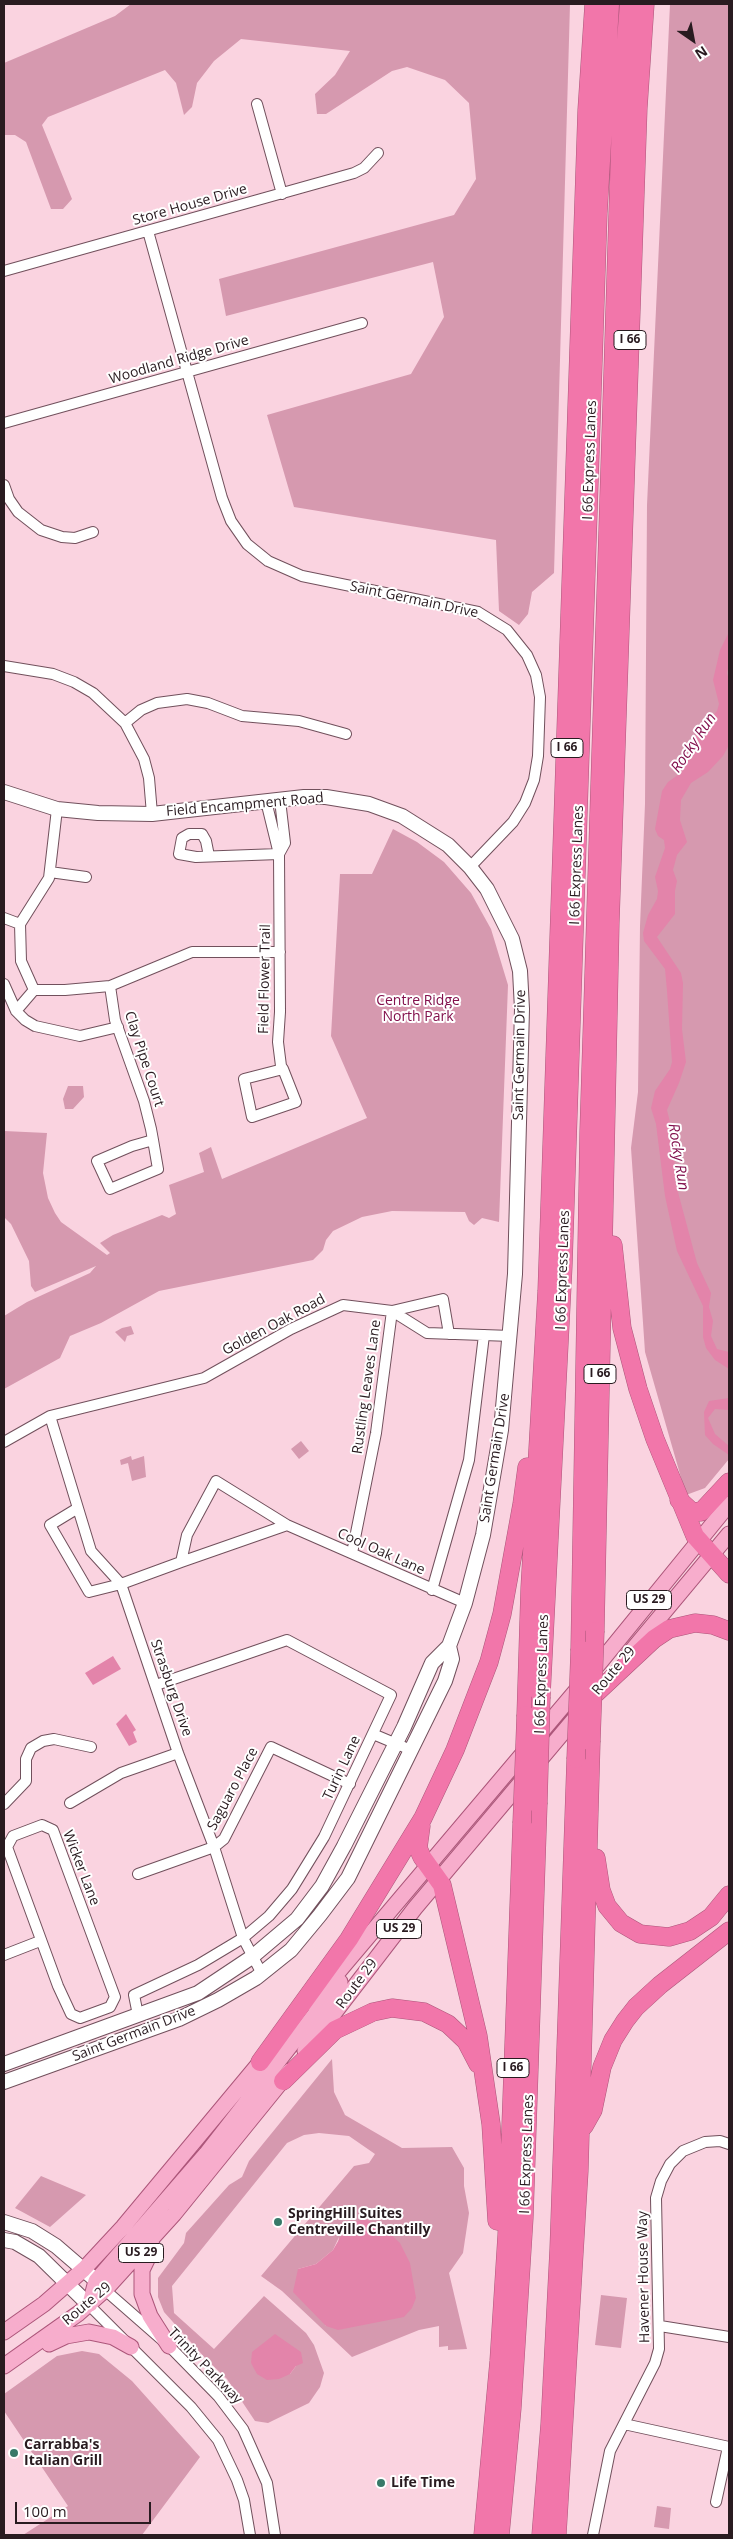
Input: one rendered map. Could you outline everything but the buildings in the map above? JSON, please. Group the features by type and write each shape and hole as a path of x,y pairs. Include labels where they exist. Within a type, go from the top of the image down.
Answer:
{"highway":[{"name":"I 66","path":"483,2535 502,2312 530,1588 541,1415 563,869 586,120 594,4"},
{"name":"I 66 Express Lanes","path":"500,2535 512,2408 524,2218 541,1697 562,1285 598,223 610,4"},
{"name":"I 66 Express Lanes","path":"541,2535 560,2249 580,1649 589,1141 622,87 629,4"},
{"name":"I 66","path":"557,2535 567,2400 581,2131 595,1631 606,1117 631,285 638,108 645,4"},
{"path":"606,1117 614,1268 622,1328 638,1389 678,1500 698,1541 729,1574"},
{"path":"260,2062 350,1939 423,1818 455,1750 489,1662 502,1614 522,1504 529,1446 541,1415"},
{"path":"678,1500 692,1511 700,1512 728,1483"},
{"path":"594,1695 654,1639 669,1629 695,1622 713,1624 729,1631"},
{"path":"590,1784 597,1873 601,1890 614,1916 626,1927 649,1937 669,1938 681,1935 705,1922 729,1895"},
{"path":"423,1818 418,1848 434,1872 474,2018 486,2087 494,2166 502,2312"},
{"path":"581,2131 593,2110 602,2067 613,2040 625,2021 636,2007 660,1985 729,1931"},
{"path":"283,2081 335,2030 373,2012 392,2008 424,2012 448,2024 458,2032 472,2052 486,2087"}],"main road":[{"name":"Route 29","path":"101,2285 174,2214 283,2081 434,1872 729,1504"},
{"name":"Route 29","path":"4,2332 84,2269 135,2213 260,2062 375,1929 434,1872 594,1695 729,1534"},
{"path":"89,2305 101,2285 330,1997 375,1929"},
{"path":"169,2346 144,2303 141,2281 148,2256 174,2214"},
{"name":"Route 29","path":"5,2365 89,2305"},
{"path":"5,2365 76,2333 97,2332 113,2337 131,2347"}],"street":[{"path":"257,104 282,194"},
{"name":"Store House Drive","path":"4,270 354,173 364,168 378,153"},
{"name":"Saint Germain Drive","path":"4,2064 198,1993 252,1958 297,1919 322,1886 395,1744 432,1663 449,1646 465,1603 493,1486 511,1336 515,1274 522,987 516,955 506,924 487,889 470,866 513,822 525,803 534,780 538,756 540,697 536,675 527,654 507,630 478,612 302,576 280,568 258,554 238,533 225,509 148,231"},
{"name":"Woodland Ridge Drive","path":"4,423 362,323"},
{"path":"4,485 9,499 18,512 41,530 62,537 75,538 93,532"},
{"path":"4,666 53,674 74,682 93,693 125,723 144,759 152,814"},
{"path":"125,723 140,710 157,703 187,699 208,703 242,716 300,721 346,734"},
{"name":"Field Encampment Road","path":"4,792 57,809 98,813 152,814 326,797 351,800 384,809 433,834 470,866"},
{"name":"Field Flower Trail","path":"273,801 279,854 280,952 278,1042 283,1070 296,1102 252,1117 244,1079 283,1070"},
{"path":"34,990 21,961 20,924 42,892 50,872 57,809"},
{"path":"208,856 279,854"},
{"path":"50,872 86,877"},
{"path":"4,918 20,924"},
{"path":"16,1011 34,990 65,990 110,986 192,952 280,952"},
{"path":"4,984 16,1011 35,1026 80,1036 118,1027"},
{"name":"Clay Pipe Court","path":"110,986 118,1027 144,1101 153,1140 158,1169 110,1189 97,1161 153,1140"},
{"name":"Rustling Leaves Lane","path":"352,1553 376,1432 392,1310 443,1299 449,1334"},
{"name":"Golden Oak Road","path":"4,1442 50,1416 204,1378 291,1330 343,1305 392,1310 427,1333 511,1336"},
{"path":"432,1590 469,1460 484,1335"},
{"name":"Strasburg Drive","path":"50,1416 91,1551 121,1584 178,1753 214,1847 243,1938 262,1974"},
{"name":"Cool Oak Lane","path":"182,1562 187,1535 216,1481 286,1525 465,1603"},
{"path":"78,1508 50,1525 89,1592 121,1584 286,1525"},
{"name":"Turin Lane","path":"138,2015 134,1995 141,1990 198,1965 243,1938 269,1916 292,1889 324,1837 391,1695 287,1640 156,1685"},
{"name":"Saint Germain Drive","path":"4,2082 178,2020 218,2000 262,1974 291,1950 320,1916 348,1878 445,1681 452,1659 449,1646"},
{"path":"373,1734 411,1750"},
{"path":"4,1804 26,1781 26,1759 32,1748 37,1744 54,1739 91,1747"},
{"name":"Saguaro Place","path":"138,1874 214,1847 224,1839 271,1747 350,1784"},
{"path":"70,1803 121,1773 178,1753"},
{"name":"Wicker Lane","path":"42,1825 53,1830 115,1997 110,2007 80,2018 70,2014 40,1941 8,1847 14,1836 42,1825"},
{"path":"4,1955 40,1941"},
{"name":"Havener House Way","path":"593,2535 610,2451 655,2363 659,2349 656,2198 661,2182 670,2164 683,2151 705,2142 729,2144"},
{"path":"4,2222 32,2231 56,2246 101,2285"},
{"path":"4,2240 15,2242 39,2256 191,2406 218,2440 238,2480 244,2500 250,2535"},
{"name":"Trinity Parkway","path":"101,2285 169,2346 218,2396 243,2429 266,2483 274,2535"},
{"path":"660,2326 729,2337"},
{"path":"624,2424 729,2447 716,2502"}],"green space":[{"path":"131,4 570,4 554,573 532,592 528,614 519,625 499,611 496,540 294,507 267,415 411,374 444,317 433,262 226,316 219,279 454,215 476,179 469,103 445,80 407,67 392,71 326,114 317,114 315,94 335,75 350,51 241,39 214,61 197,83 192,107 184,115 176,83 165,70 48,117 42,125 72,199 63,209 51,209 26,142 15,135 4,135 4,63 115,16"},
{"path":"670,4 729,4 729,1459 705,1488 686,1495 645,1352 631,1148 638,1092 640,926 645,804 647,505"},
{"name":"Centre Ridge North Park","path":"393,829 417,842 444,862 471,893 491,929 508,985 499,1222 482,1218 474,1225 469,1221 465,1212 392,1211 362,1217 333,1231 326,1240 323,1250 313,1260 159,1291 101,1323 70,1336 60,1358 4,1389 4,1316 27,1302 90,1273 96,1266 35,1292 31,1286 29,1261 11,1224 4,1217 4,1131 47,1133 43,1173 48,1198 55,1213 61,1222 107,1255 110,1253 100,1243 113,1235 162,1215 169,1218 176,1214 169,1185 204,1172 199,1153 211,1147 222,1179 367,1118 331,1036 340,874 372,874"},
{"path":"68,1086 83,1086 84,1097 73,1109 65,1109 63,1099"},
{"path":"131,1326 134,1334 127,1336 125,1342 115,1332 122,1328"},
{"path":"301,1441 309,1451 299,1459 291,1449"},
{"path":"131,1456 132,1460 144,1456 146,1477 132,1481 128,1463 121,1465 120,1460"},
{"path":"332,2059 334,2092 345,2115 402,2148 452,2147 464,2168 464,2186 469,2213 463,2253 449,2273 467,2349 448,2350 448,2346 439,2347 439,2326 419,2330 352,2357 282,2291 261,2276 354,2166 369,2163 375,2154 349,2136 319,2133 304,2135 287,2143 172,2286 174,2313 214,2349 264,2296 306,2333 314,2345 324,2373 320,2387 309,2403 268,2423 255,2421 227,2379 206,2359 164,2312 158,2297 158,2278 184,2243 186,2233 229,2185 242,2177 249,2161","holes":["339,2237 326,2326 298,2269 316,2264 333,2250","251,2363 296,2366 290,2374"]},
{"path":"41,2176 86,2195 50,2227 15,2208"},
{"path":"601,2295 627,2298 621,2348 595,2345"},
{"path":"82,2351 99,2354 132,2381 200,2457 142,2535 23,2535 68,2506 4,2411 4,2394 57,2356"},
{"path":"657,2506 671,2508 669,2529 654,2527"}],"water":[{"name":"Rocky Run","path":"729,632 729,664 727,673 729,680 729,745 723,756 708,772 691,783 681,800 680,820 687,842 677,855 673,870 677,881 675,914 657,937 681,973 683,983 682,1029 686,1062 667,1110 674,1138 675,1181 697,1263 711,1293 709,1307 713,1321 711,1336 717,1349 729,1352 729,1369 715,1360 706,1348 703,1337 703,1306 677,1251 665,1196 656,1124 651,1108 655,1091 670,1069 672,1062 667,991 665,969 644,941 643,933 648,915 657,899 658,891 655,877 665,848 664,840 658,836 655,829 662,791 668,782 678,775 696,733 717,711 719,704 713,680 720,650"},
{"path":"729,1398 729,1410 715,1409 708,1418 715,1434 729,1446 729,1455 713,1444 705,1435 704,1412 709,1401"},
{"path":"113,1656 121,1669 93,1685 85,1673"},
{"path":"126,1714 136,1730 133,1732 137,1742 129,1746 116,1724"},
{"path":"364,2219 382,2226 400,2243 410,2263 416,2298 412,2308 404,2317 338,2330 326,2326 293,2292 298,2269 316,2264 333,2250 348,2224"},
{"path":"275,2334 301,2352 303,2363 296,2366 290,2374 279,2379 267,2380 257,2374 251,2363 252,2352"}],"place":[{"name":"SpringHill Suites Centreville Chantilly","path":"278,2222"},
{"name":"Carrabba's Italian Grill","path":"14,2453"},
{"name":"Life Time","path":"381,2483"}]}
